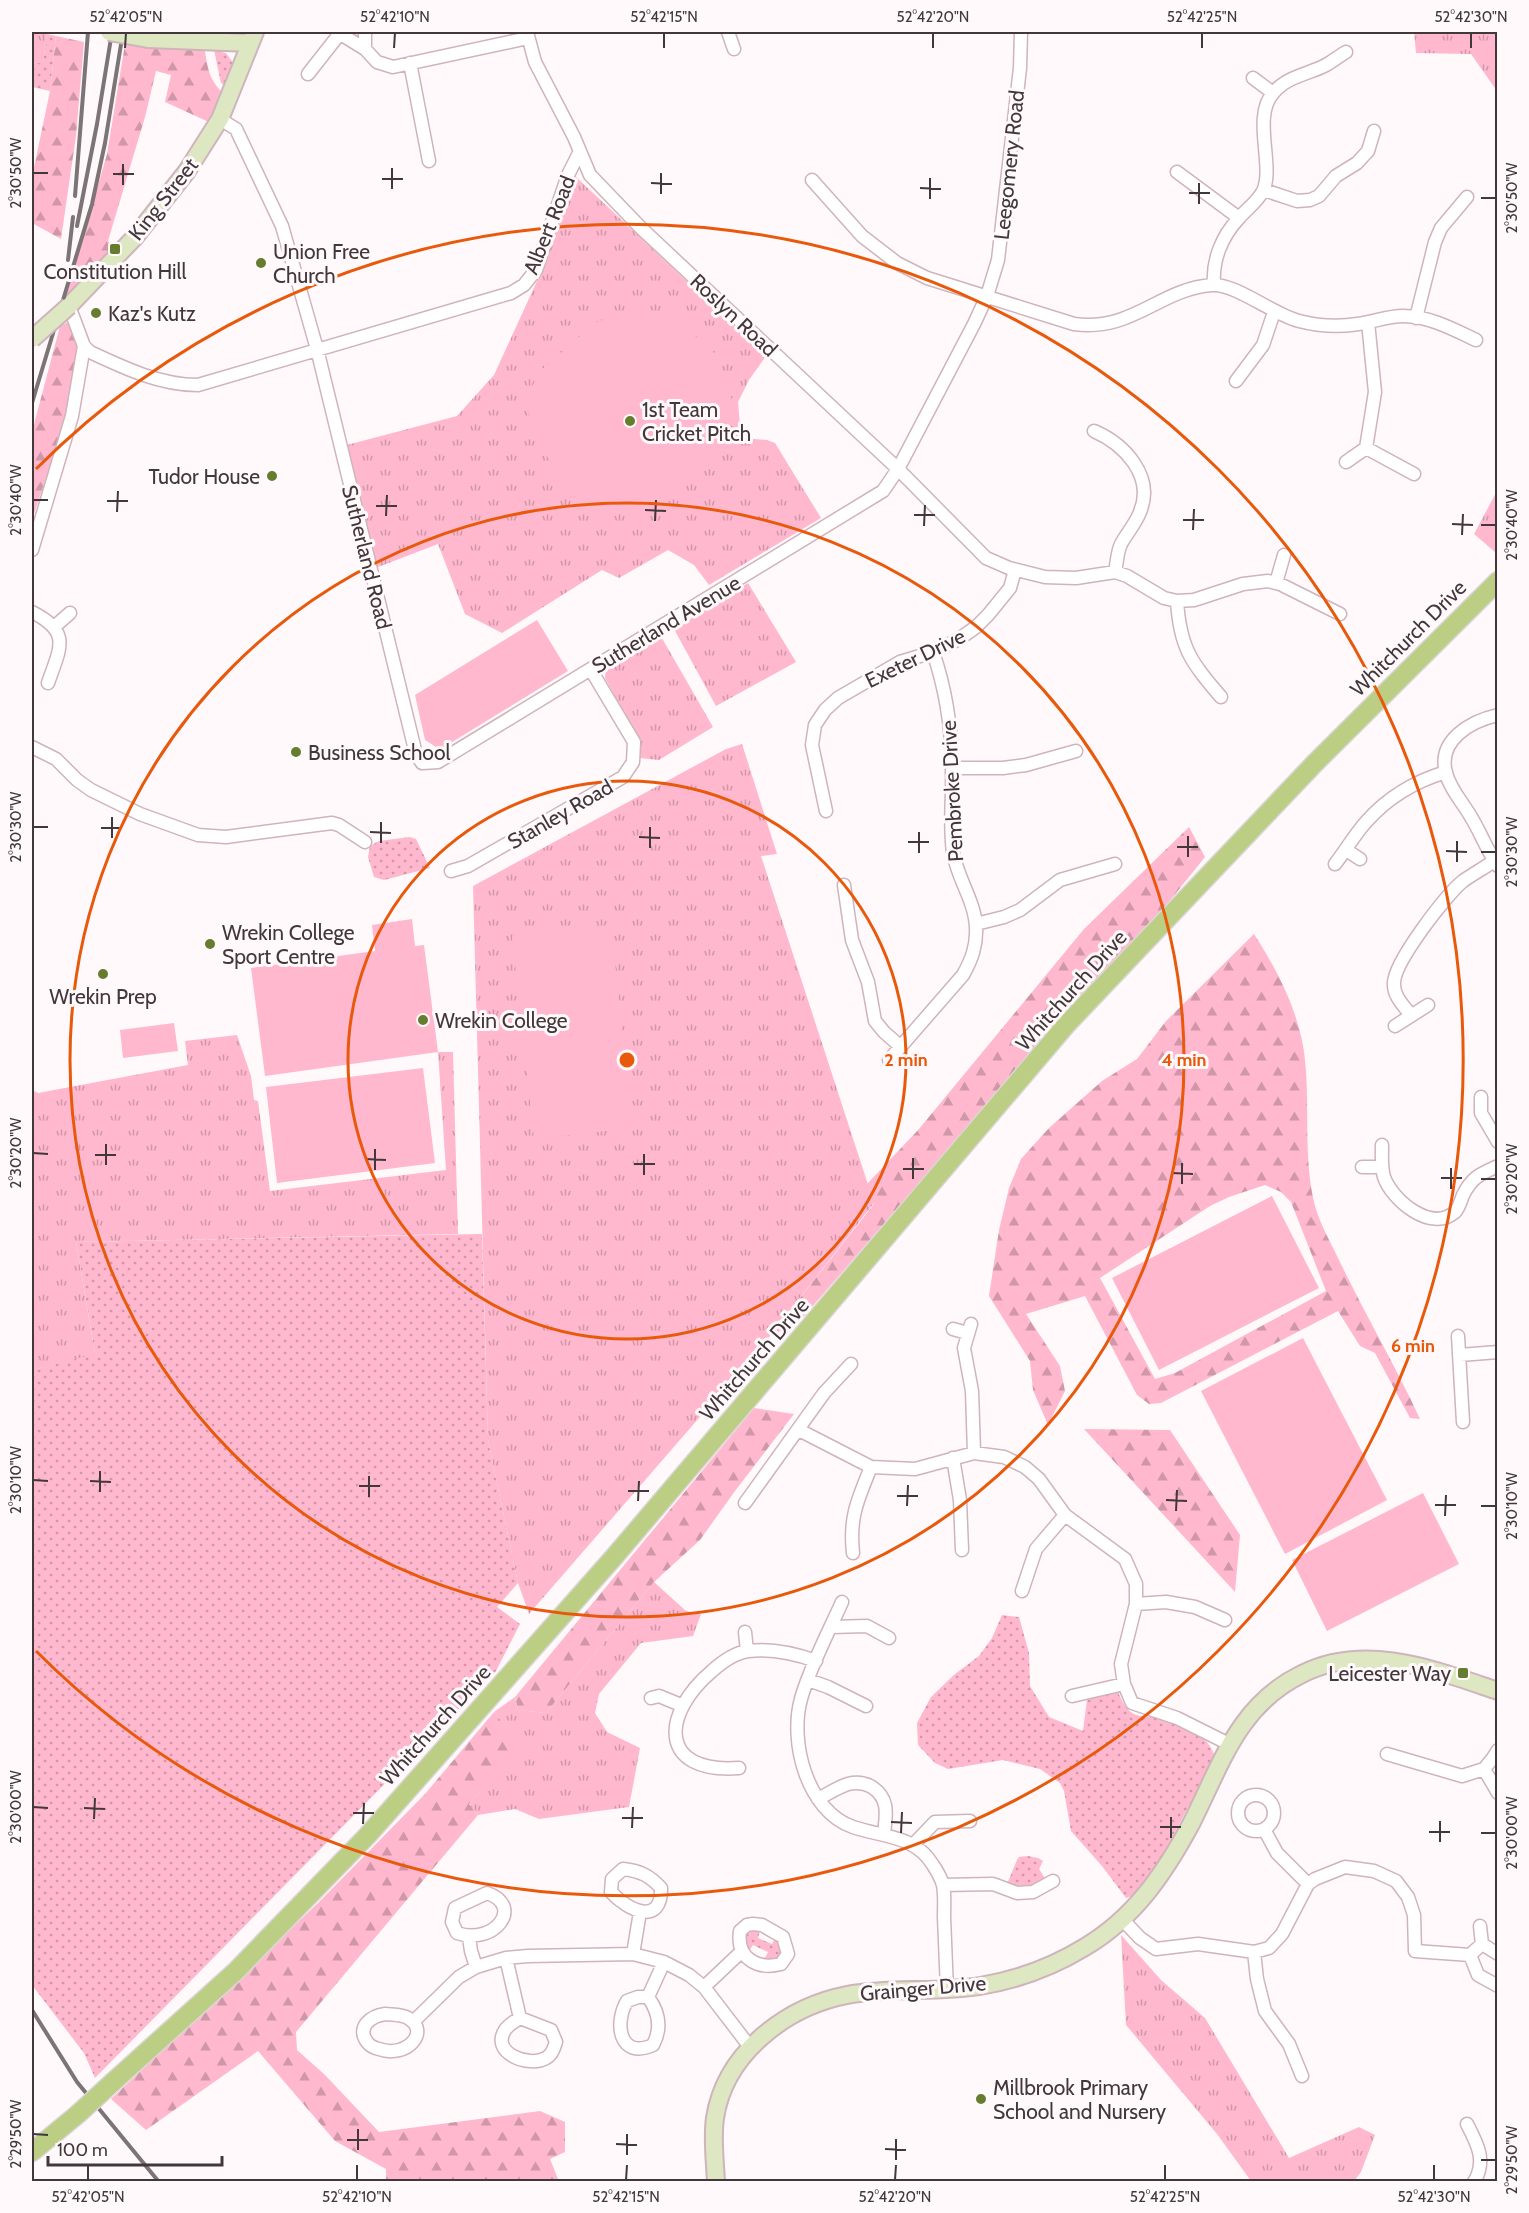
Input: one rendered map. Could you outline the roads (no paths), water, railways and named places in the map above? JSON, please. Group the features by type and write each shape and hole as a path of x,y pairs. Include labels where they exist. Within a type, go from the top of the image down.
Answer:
{"main road":[{"name":"Whitchurch Drive","path":"32,2152 78,2114 236,1971 367,1836 614,1557 1067,1024 1314,764 1497,581"}],"street":[{"path":"109,32 148,39 252,37"},
{"path":"308,74 340,32 365,49 377,62 393,67 528,35"},
{"path":"365,32 365,49"},
{"path":"728,32 734,49"},
{"name":"Leegomery Road","path":"898,469 987,296 998,260 1020,68 1021,32"},
{"name":"Albert Road","path":"316,350 511,293 524,285 536,270 568,174 579,153 574,137 536,62 528,35"},
{"name":"King Street","path":"32,339 69,306 135,237 187,171 220,119 252,37"},
{"path":"1214,285 1215,262 1219,245 1264,190 1266,177 1264,123 1266,107 1273,93 1295,76 1325,65 1346,52"},
{"path":"410,63 429,161"},
{"path":"1253,78 1273,93"},
{"path":"84,346 92,352 160,381 188,385 198,385 316,350 302,291 282,226 236,129 220,119"},
{"path":"1264,190 1297,201 1310,200 1319,196 1336,176 1357,163 1368,151 1374,131"},
{"name":"Roslyn Road","path":"579,153 590,175 610,198 898,469 986,558 1015,570 1061,579 1115,572"},
{"path":"1177,172 1239,218"},
{"path":"812,180 862,236 897,263 927,278 1074,324 1097,326 1131,317 1175,295 1214,285 1230,289 1274,312 1320,326 1395,317 1416,318 1450,328 1476,340"},
{"path":"1416,318 1435,242 1441,228 1467,197"},
{"path":"32,550 72,416 84,346 69,306"},
{"path":"1236,381 1263,345 1274,312"},
{"path":"1346,462 1366,448 1374,392 1368,322"},
{"name":"Sutherland Road","path":"316,350 416,754 423,763"},
{"path":"1094,431 1105,435 1126,452 1138,468 1143,487 1144,494 1140,512 1120,547 1115,572 1127,576 1164,598 1177,601 1207,597 1256,581 1276,583 1340,614"},
{"path":"1366,448 1414,474"},
{"name":"Sutherland Avenue","path":"423,763 438,762 883,491 898,469"},
{"path":"1276,583 1284,555"},
{"name":"Exeter Drive","path":"826,811 812,745 815,725 825,710 838,698 900,662 933,652 959,639 988,615 1010,588 1015,570"},
{"path":"1177,601 1179,628 1186,648 1198,671 1221,697"},
{"path":"32,612 54,627 60,644 48,683"},
{"path":"54,627 70,613"},
{"name":"Pembroke Drive","path":"889,1060 963,975 972,959 976,941 976,924 957,872 953,852 952,768 946,697 933,652"},
{"name":"Stanley Road","path":"451,872 468,866 623,777 628,770 633,762 634,742 591,670"},
{"path":"1412,1015 1396,995 1394,983 1396,970 1439,905 1463,881 1496,863 1451,785 1446,772 1448,750 1459,732 1476,722 1497,715"},
{"path":"32,747 56,759 91,790 140,814 198,835 226,837 332,823 365,842"},
{"path":"952,768 1003,768 1026,765 1076,751"},
{"path":"1335,864 1366,822 1402,791 1432,776 1446,772"},
{"path":"1346,850 1360,859"},
{"path":"976,924 1004,917 1020,910 1060,880 1114,864"},
{"path":"844,885 852,940 868,982 875,1021 901,1047"},
{"path":"1395,1026 1428,1005"},
{"path":"1481,1097 1481,1113 1497,1142"},
{"path":"1382,1145 1382,1167 1391,1191 1408,1208 1429,1218 1445,1217 1456,1211 1474,1177 1497,1166"},
{"path":"1362,1167 1382,1167"},
{"path":"953,1329 969,1328 964,1348 972,1391 974,1453"},
{"path":"1458,1336 1463,1422"},
{"path":"1460,1355 1497,1352"},
{"path":"745,1503 824,1393 851,1364"},
{"path":"799,1430 871,1467 915,1469 974,1453 1004,1457 1025,1467 1045,1486 1065,1515 1125,1559 1136,1584 1136,1604 1121,1664 1124,1684 1132,1703 1177,1718 1231,1745"},
{"path":"953,1458 960,1500 962,1550"},
{"path":"853,1553 850,1533 854,1511 871,1467"},
{"path":"1022,1592 1036,1549 1065,1515"},
{"path":"842,1602 800,1699 799,1739 805,1773 818,1799 840,1822 854,1828 902,1839 913,1845 932,1862 943,1885 947,1990"},
{"path":"1136,1604 1166,1602 1195,1607 1225,1620"},
{"path":"831,1627 867,1626 889,1638"},
{"path":"745,1632 747,1651"},
{"path":"739,1768 714,1769 686,1757 677,1742 675,1731 676,1718 681,1705 704,1677 720,1663 747,1651 773,1650 800,1655 816,1661"},
{"name":"Grainger Drive","path":"716,2181 713,2137 716,2115 732,2073 750,2047 786,2019 831,1999 866,1993 947,1990 999,1982 1047,1966 1108,1933 1133,1911 1152,1888 1170,1860 1243,1722 1259,1703 1276,1689 1301,1674 1333,1662 1363,1659 1407,1663 1497,1691"},
{"path":"808,1680 866,1706"},
{"path":"1072,1696 1124,1684"},
{"path":"651,1698 659,1696 681,1705"},
{"path":"1387,1754 1462,1776 1484,1769 1497,1750"},
{"path":"1484,1769 1497,1793"},
{"path":"818,1799 852,1783 867,1784 879,1792 885,1801 887,1814 884,1834"},
{"path":"913,1845 935,1822 970,1821"},
{"path":"1265,1830 1276,1853 1308,1884"},
{"path":"1122,1919 1140,1938 1156,1948 1198,1944 1254,1952 1269,1948 1282,1934 1308,1884 1346,1867 1374,1871 1396,1881 1408,1897 1414,1915 1415,1956 1470,1955 1482,1944"},
{"path":"943,1885 993,1884 1017,1893 1033,1892 1053,1881"},
{"path":"633,1954 640,1912"},
{"path":"1480,1926 1482,1944 1497,1954"},
{"path":"469,1937 476,1967"},
{"path":"704,1987 741,1952"},
{"path":"1254,1952 1257,1979 1265,2011 1290,2044 1302,2076"},
{"path":"413,2022 450,1984 476,1967 506,1958 528,1956 633,1954 664,1962 689,1975 704,1987 750,2047"},
{"path":"1470,1955 1478,1975 1497,1986"},
{"path":"506,1958 520,2018"},
{"path":"648,1997 664,1962"},
{"path":"520,2018 551,2030 556,2042 552,2053 545,2059 531,2061 512,2058 505,2050 501,2042 505,2029 520,2018"},
{"path":"1467,2124 1480,2149 1480,2172 1474,2181"}],"railway":[{"path":"75,196 88,32"},
{"path":"77,226 112,32"},
{"path":"32,403 92,204 105,143 123,32"},
{"path":"68,260 73,217"},
{"path":"32,2010 77,2082 159,2182"}],"place":[{"name":"Constitution Hill","path":"115,249"},
{"name":"Union Free Church","path":"261,263"},
{"name":"Kaz's Kutz","path":"96,313"},
{"name":"1st Team Cricket Pitch","path":"630,421"},
{"name":"Tudor House","path":"272,476"},
{"name":"Business School","path":"296,752"},
{"name":"Wrekin College Sport Centre","path":"210,944"},
{"name":"Wrekin Prep","path":"103,974"},
{"name":"Wrekin College","path":"423,1020"},
{"name":"Leicester Way","path":"1463,1673"},
{"name":"Millbrook Primary School and Nursery","path":"981,2099"}]}
